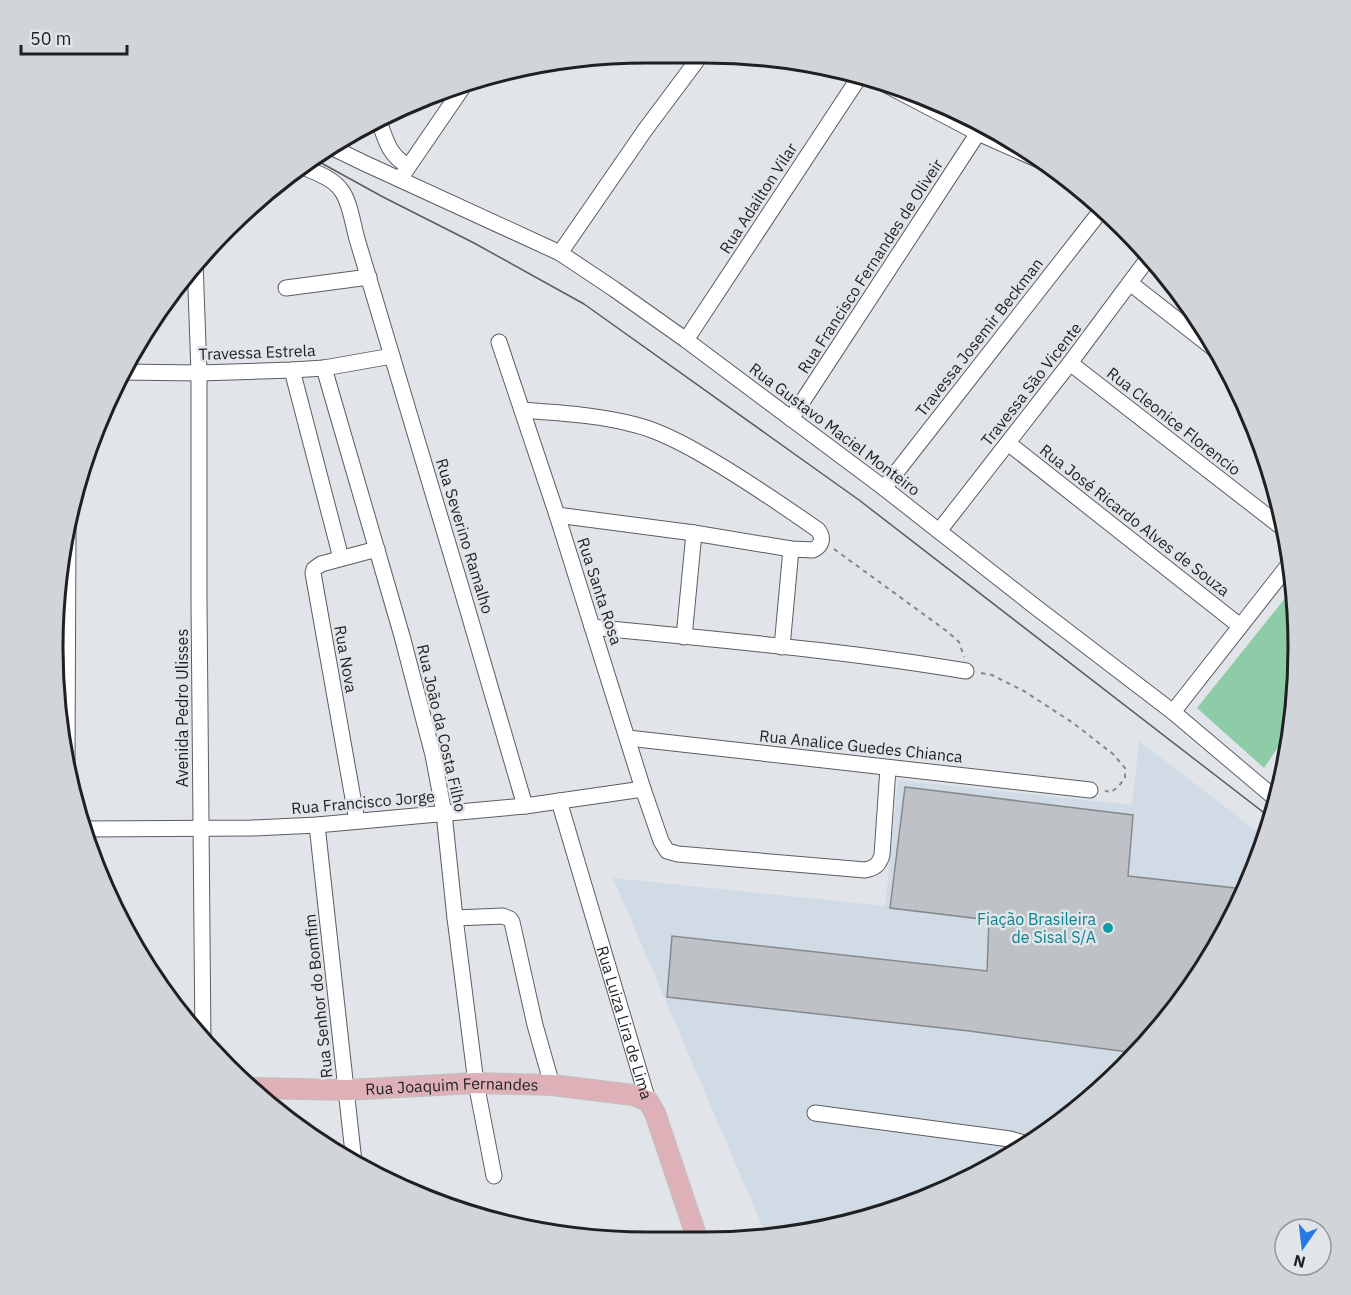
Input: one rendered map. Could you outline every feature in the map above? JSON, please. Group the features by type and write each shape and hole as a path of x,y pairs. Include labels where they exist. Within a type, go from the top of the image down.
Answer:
{"main road":[{"name":"Rua Joaquim Fernandes","path":"264,1088 347,1090 476,1083 552,1085 633,1095 648,1101"},
{"name":"Rua Luiza Lira de Lima","path":"648,1101 655,1113 695,1232"}],"street":[{"path":"560,253 645,130 695,63"},
{"name":"Rua Adailton Vilar","path":"686,340 855,83"},
{"path":"400,179 457,95"},
{"path":"938,112 996,141"},
{"path":"381,127 392,153 408,165"},
{"name":"Rua Francisco Fernandes de Oliveir","path":"791,419 978,133"},
{"name":"Rua Gustavo Maciel Monteiro","path":"340,151 560,253 614,289 884,488 1173,712 1269,794"},
{"name":"Rua Severino Ramalho","path":"311,171 336,184 346,199 525,806"},
{"name":"Travessa Josemir Beckman","path":"884,488 1097,216"},
{"name":"Travessa São Vicente","path":"939,531 1144,264"},
{"path":"286,288 369,277"},
{"name":"Avenida Pedro Ulisses","path":"196,278 199,372 203,1027"},
{"path":"1130,283 1198,337"},
{"name":"Rua Santa Rosa","path":"499,342 557,515 643,789 661,841 667,851 771,863 871,869 876,866 882,855 888,768"},
{"name":"Travessa Estrela","path":"132,372 292,370 324,368 392,356"},
{"name":"Rua Cleonice Florencio","path":"1070,363 1274,521"},
{"name":"Rua João da Costa Filho","path":"324,368 378,549 430,744 444,813 476,1083 494,1176"},
{"path":"292,370 341,558"},
{"path":"522,410 592,416 636,425 670,437 773,498 818,530 822,540 820,545 813,550 791,549 694,533 557,515"},
{"name":"Rua José Ricardo Alves de Souza","path":"1008,443 1240,626"},
{"path":"684,637 694,533"},
{"name":"Rua Nova","path":"357,821 313,576 314,569 317,567 341,558 378,549"},
{"path":"782,647 791,549"},
{"path":"1173,712 1283,572"},
{"path":"67,716 68,573"},
{"path":"592,627 927,664 966,671"},
{"name":"Rua Analice Guedes Chianca","path":"628,738 1090,790"},
{"name":"Rua Francisco Jorge","path":"92,829 252,828 317,825 525,806 643,789"},
{"name":"Rua Luiza Lira de Lima","path":"559,801 648,1101"},
{"name":"Rua Senhor do Bomfim","path":"317,825 353,1153"},
{"path":"455,918 503,916 512,922 535,1026 552,1085"},
{"path":"815,1113 1016,1141"}],"path":[{"path":"822,540 959,642 964,655 966,671 992,675 1024,691 1073,723 1113,754 1125,768 1125,778 1111,792 1090,790"}],"shaded area":[{"path":"1139,741 1258,832 1244,871 1210,940 1167,1003 1143,1033 1089,1087 1059,1111 996,1154 962,1172 927,1188 855,1212 818,1221 763,1229 613,878 885,906 898,780 1132,805"}],"green space":[{"path":"1286,597 1288,648 1283,724 1280,745 1264,768 1197,708"}],"building":[{"name":"Fiação Brasileira de Sisal S/A","path":"905,787 1133,815 1128,876 1236,888 1210,940 1189,972 1167,1003 1126,1052 969,1031 667,997 672,936 987,971 989,920 890,908"}],"tram line":[{"path":"321,163 584,304 859,500 1264,813"}],"place":[{"name":"Fiação Brasileira de Sisal S/A","path":"1108,928"}]}
